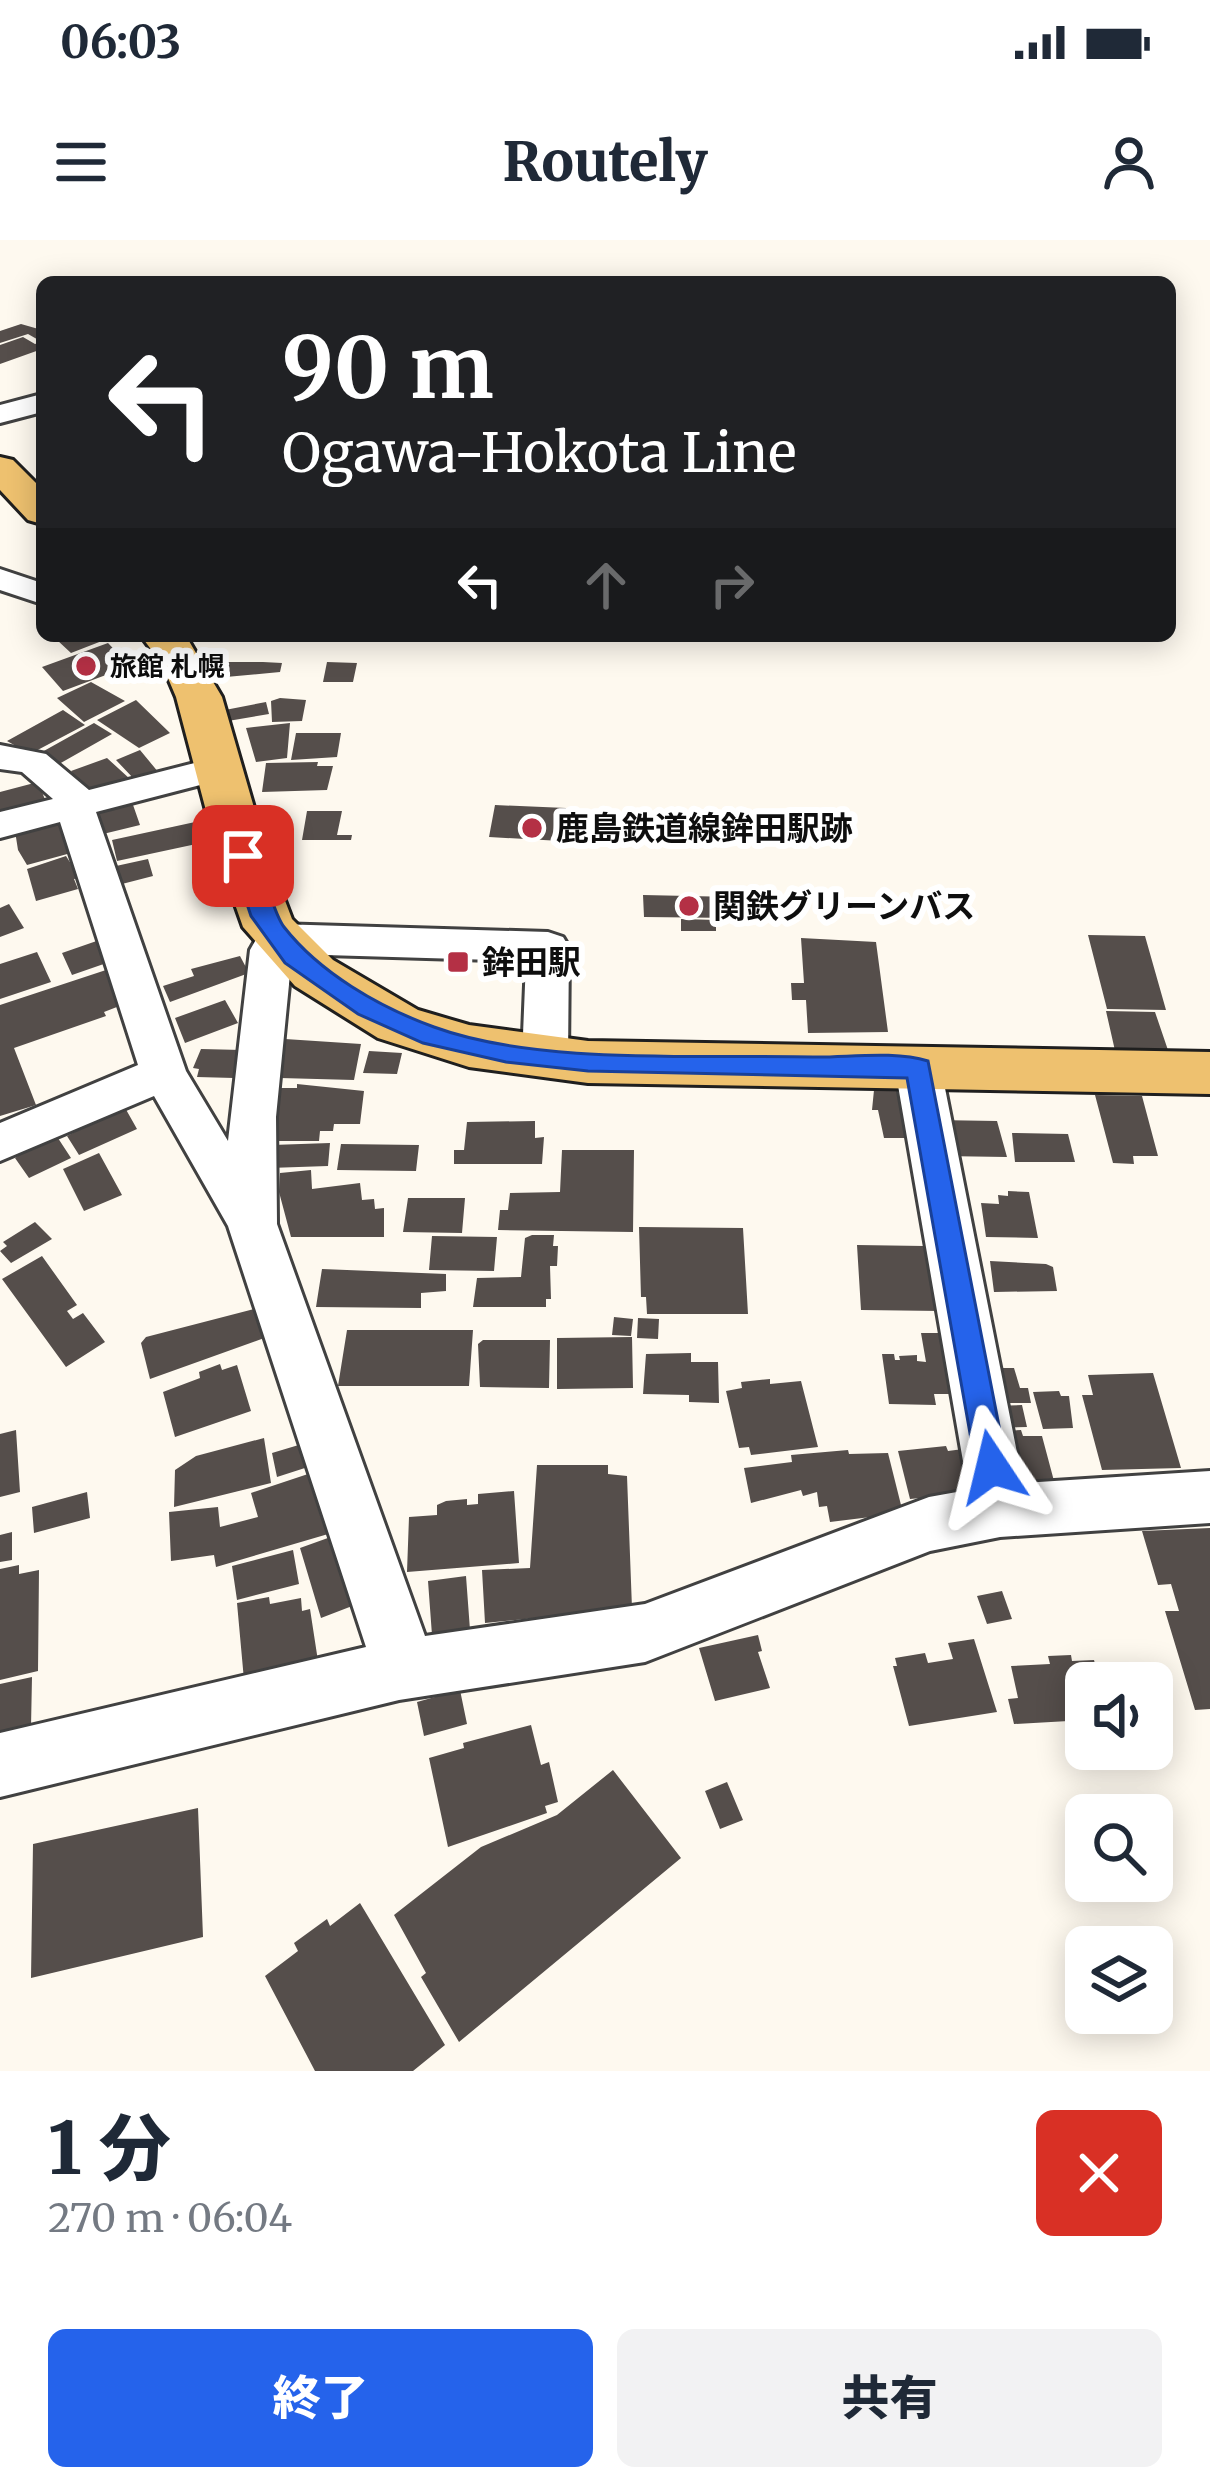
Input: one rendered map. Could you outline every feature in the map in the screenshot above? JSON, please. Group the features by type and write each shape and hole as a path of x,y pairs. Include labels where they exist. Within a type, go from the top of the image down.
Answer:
{"main road":[{"path":"0,468 36,506"},
{"path":"168,642 200,697 262,916 277,938 314,973 398,1024 470,1046 545,1058 1210,1072"}],"street":[{"path":"0,414 36,405"},
{"path":"0,579 36,592"},
{"path":"0,757 47,769 69,789 164,1073 232,1198 253,1224"},
{"path":"0,825 218,769"},
{"path":"399,1670 394,1631 253,1224 252,1117 265,991 277,938 548,947 545,1058"},
{"path":"918,1068 1000,1511"},
{"path":"0,1143 164,1073"},
{"path":"0,1765 399,1670 645,1633 929,1524 1000,1511 1210,1497"}],"building":[{"path":"21,324 36,328 36,339 28,334 0,343 0,331"},
{"path":"23,337 36,344 36,351 0,364 0,345"},
{"path":"59,642 99,642 71,653"},
{"name":"旅館 札幌","path":"108,643 130,666 63,691 42,667"},
{"path":"208,662 282,663 280,672 215,678"},
{"path":"327,662 357,663 353,682 323,682"},
{"path":"91,682 125,701 84,722 57,698"},
{"path":"136,700 170,733 139,748 97,720"},
{"path":"306,700 302,721 272,722 271,701"},
{"path":"266,702 269,714 228,721 225,710"},
{"path":"63,710 85,725 30,754 7,741"},
{"path":"94,723 112,734 59,764 42,752"},
{"path":"290,723 287,758 256,762 246,728"},
{"path":"296,733 341,733 337,757 291,760"},
{"path":"140,750 159,773 134,779 116,760"},
{"path":"107,758 130,779 85,791 71,771"},
{"path":"318,762 317,766 333,766 327,790 262,792 266,763"},
{"path":"38,782 46,802 0,814 0,792"},
{"path":"132,802 140,825 103,834 96,811"},
{"path":"495,805 566,808 561,841 489,837"},
{"path":"307,811 342,811 337,835 352,835 351,840 302,840"},
{"path":"69,815 82,850 27,865 15,831"},
{"path":"209,819 215,840 117,861 112,840"},
{"path":"66,856 80,878 74,879 78,889 36,901 27,869"},
{"path":"148,859 153,876 122,884 116,866"},
{"name":"関鉄グリーンバス","path":"643,895 735,897 736,918 644,917"},
{"path":"9,904 24,928 0,937 0,908"},
{"path":"681,919 716,920 716,931 681,931"},
{"path":"1088,935 1145,936 1166,1010 1107,1009"},
{"path":"111,936 121,958 72,975 62,953"},
{"path":"801,938 876,942 888,1032 808,1033 806,1000 792,1000 791,983 804,983"},
{"path":"37,952 51,982 0,999 0,964"},
{"path":"240,956 249,973 170,1002 163,986 194,976 191,969"},
{"path":"106,970 122,1005 104,1012 106,1016 14,1048 36,1105 0,1116 0,1005"},
{"path":"225,1000 238,1023 185,1043 175,1018"},
{"path":"1106,1011 1155,1012 1170,1056 1116,1055"},
{"path":"285,1039 361,1044 354,1080 280,1078"},
{"path":"201,1049 242,1050 234,1078 197,1077 199,1069 193,1068"},
{"path":"369,1051 402,1053 397,1074 363,1073"},
{"path":"297,1084 364,1091 360,1124 334,1124 333,1131 320,1131 319,1141 268,1141 276,1088 297,1088"},
{"path":"874,1090 911,1091 907,1138 884,1138 878,1110 872,1110"},
{"path":"1095,1095 1142,1096 1158,1156 1133,1156 1134,1164 1113,1163"},
{"path":"124,1106 137,1129 79,1155 67,1136"},
{"path":"936,1120 997,1121 1007,1157 942,1156"},
{"path":"535,1121 535,1138 544,1137 542,1164 454,1164 454,1150 464,1150 467,1122"},
{"path":"54,1132 71,1158 29,1178 15,1158"},
{"path":"1012,1133 1068,1134 1075,1162 1015,1162"},
{"path":"330,1143 328,1166 269,1168 272,1145"},
{"path":"341,1144 419,1145 416,1171 337,1170"},
{"path":"562,1150 634,1150 633,1232 498,1230 500,1210 508,1210 510,1193 560,1192"},
{"path":"99,1153 122,1195 84,1211 63,1169"},
{"path":"311,1170 312,1189 360,1183 362,1200 374,1199 375,1209 384,1208 384,1237 291,1237 279,1192 280,1173"},
{"path":"1008,1191 1029,1192 1038,1238 986,1237 981,1203 999,1204 998,1195 1008,1196"},
{"path":"408,1198 465,1198 462,1233 403,1232"},
{"path":"35,1222 52,1239 11,1263 0,1251 7,1246 3,1242"},
{"path":"639,1227 743,1228 748,1314 647,1314 646,1297 641,1297"},
{"path":"554,1235 553,1246 558,1246 557,1266 550,1266 551,1299 546,1299 546,1307 473,1307 477,1278 521,1277 525,1238"},
{"path":"432,1236 497,1237 494,1271 429,1270"},
{"path":"857,1245 924,1246 941,1311 861,1310"},
{"path":"42,1256 77,1305 67,1311 73,1319 83,1313 105,1342 66,1367 2,1279"},
{"path":"990,1261 1053,1267 1057,1291 994,1292"},
{"path":"322,1269 446,1274 446,1291 421,1293 421,1308 316,1307"},
{"path":"258,1308 267,1337 150,1379 141,1343 146,1337"},
{"path":"614,1317 633,1319 631,1336 612,1335"},
{"path":"638,1318 659,1319 658,1339 637,1338"},
{"path":"347,1330 473,1330 469,1386 338,1386"},
{"path":"921,1333 951,1333 961,1394 934,1394 936,1405 889,1404 882,1354 894,1354 895,1360 917,1355 917,1361 926,1362"},
{"path":"632,1337 633,1388 557,1389 557,1338"},
{"path":"483,1340 550,1340 549,1388 480,1387 478,1344"},
{"path":"691,1353 691,1362 718,1362 719,1403 689,1402 689,1395 643,1394 646,1354"},
{"path":"220,1364 222,1370 237,1365 251,1411 175,1437 163,1392 200,1378 199,1372"},
{"path":"983,1368 1014,1368 1020,1388 1028,1388 1031,1403 989,1403"},
{"path":"1153,1373 1181,1468 1102,1470 1082,1395 1093,1395 1088,1375"},
{"path":"770,1379 770,1384 801,1381 818,1447 751,1455 749,1447 739,1448 726,1391 742,1388 741,1382"},
{"path":"1059,1391 1069,1396 1073,1428 1043,1429 1033,1392"},
{"path":"1022,1405 1027,1427 995,1428 990,1406"},
{"path":"16,1430 20,1492 0,1497 0,1434"},
{"path":"1021,1430 1023,1436 1042,1436 1054,1481 1008,1486 1000,1431"},
{"path":"264,1438 271,1483 174,1507 175,1470 196,1456"},
{"path":"302,1444 308,1467 277,1477 272,1453"},
{"path":"946,1446 948,1451 971,1448 984,1492 910,1499 898,1451"},
{"path":"848,1450 849,1454 888,1453 903,1513 830,1522 827,1506 819,1507 817,1492 803,1496 801,1490 751,1503 744,1468 792,1462 791,1455"},
{"path":"537,1465 608,1465 608,1474 627,1476 632,1608 485,1623 482,1570 530,1568"},
{"path":"317,1471 335,1532 216,1567 214,1555 171,1561 169,1512 218,1507 220,1527 258,1517 251,1493"},
{"path":"514,1491 519,1563 407,1572 409,1517 437,1515 437,1505 446,1501 467,1499 467,1505 478,1504 478,1494"},
{"path":"87,1492 90,1518 34,1533 32,1507"},
{"path":"1210,1528 1210,1709 1195,1710 1165,1611 1179,1611 1171,1584 1158,1585 1142,1531"},
{"path":"12,1532 12,1560 0,1562 0,1535"},
{"path":"339,1534 360,1603 321,1618 300,1548"},
{"path":"293,1550 299,1584 237,1600 232,1566"},
{"path":"19,1565 19,1574 39,1570 38,1671 0,1680 0,1569"},
{"path":"466,1576 470,1630 432,1635 428,1581"},
{"path":"1002,1591 1012,1619 987,1624 977,1596"},
{"path":"269,1597 270,1604 301,1598 302,1611 310,1609 318,1661 244,1680 237,1603"},
{"path":"758,1635 762,1651 758,1652 770,1688 715,1701 699,1648"},
{"path":"974,1639 997,1712 909,1726 895,1658 925,1653 928,1663 953,1659 948,1643"},
{"path":"1071,1655 1072,1661 1095,1662 1065,1662 1065,1721 1014,1724 1008,1699 1018,1698 1011,1666 1050,1664 1048,1656"},
{"path":"32,1677 31,1727 0,1733 0,1684"},
{"path":"460,1690 467,1724 424,1736 417,1702"},
{"path":"531,1725 541,1765 549,1762 558,1802 545,1806 547,1813 448,1847 429,1758 464,1748 463,1743"},
{"path":"613,1770 681,1858 459,2042 421,1977 426,1973 394,1915 481,1847 557,1815"},
{"path":"727,1782 743,1820 720,1829 705,1791"},
{"path":"198,1808 203,1937 31,1978 33,1844"},
{"path":"360,1903 445,2045 413,2071 315,2071 265,1976 298,1951 294,1943 327,1919 330,1926"}],"place":[{"name":"旅館 札幌","path":"86,666"},
{"name":"鹿島鉄道線鉾田駅跡","path":"532,828"},
{"name":"関鉄グリーンバス","path":"689,906"},
{"name":"鉾田駅","path":"458,962"}],"route":[{"path":"243,856 262,916 294,957 367,1008 432,1037 506,1053 588,1061 918,1068 992,1467"}]}
